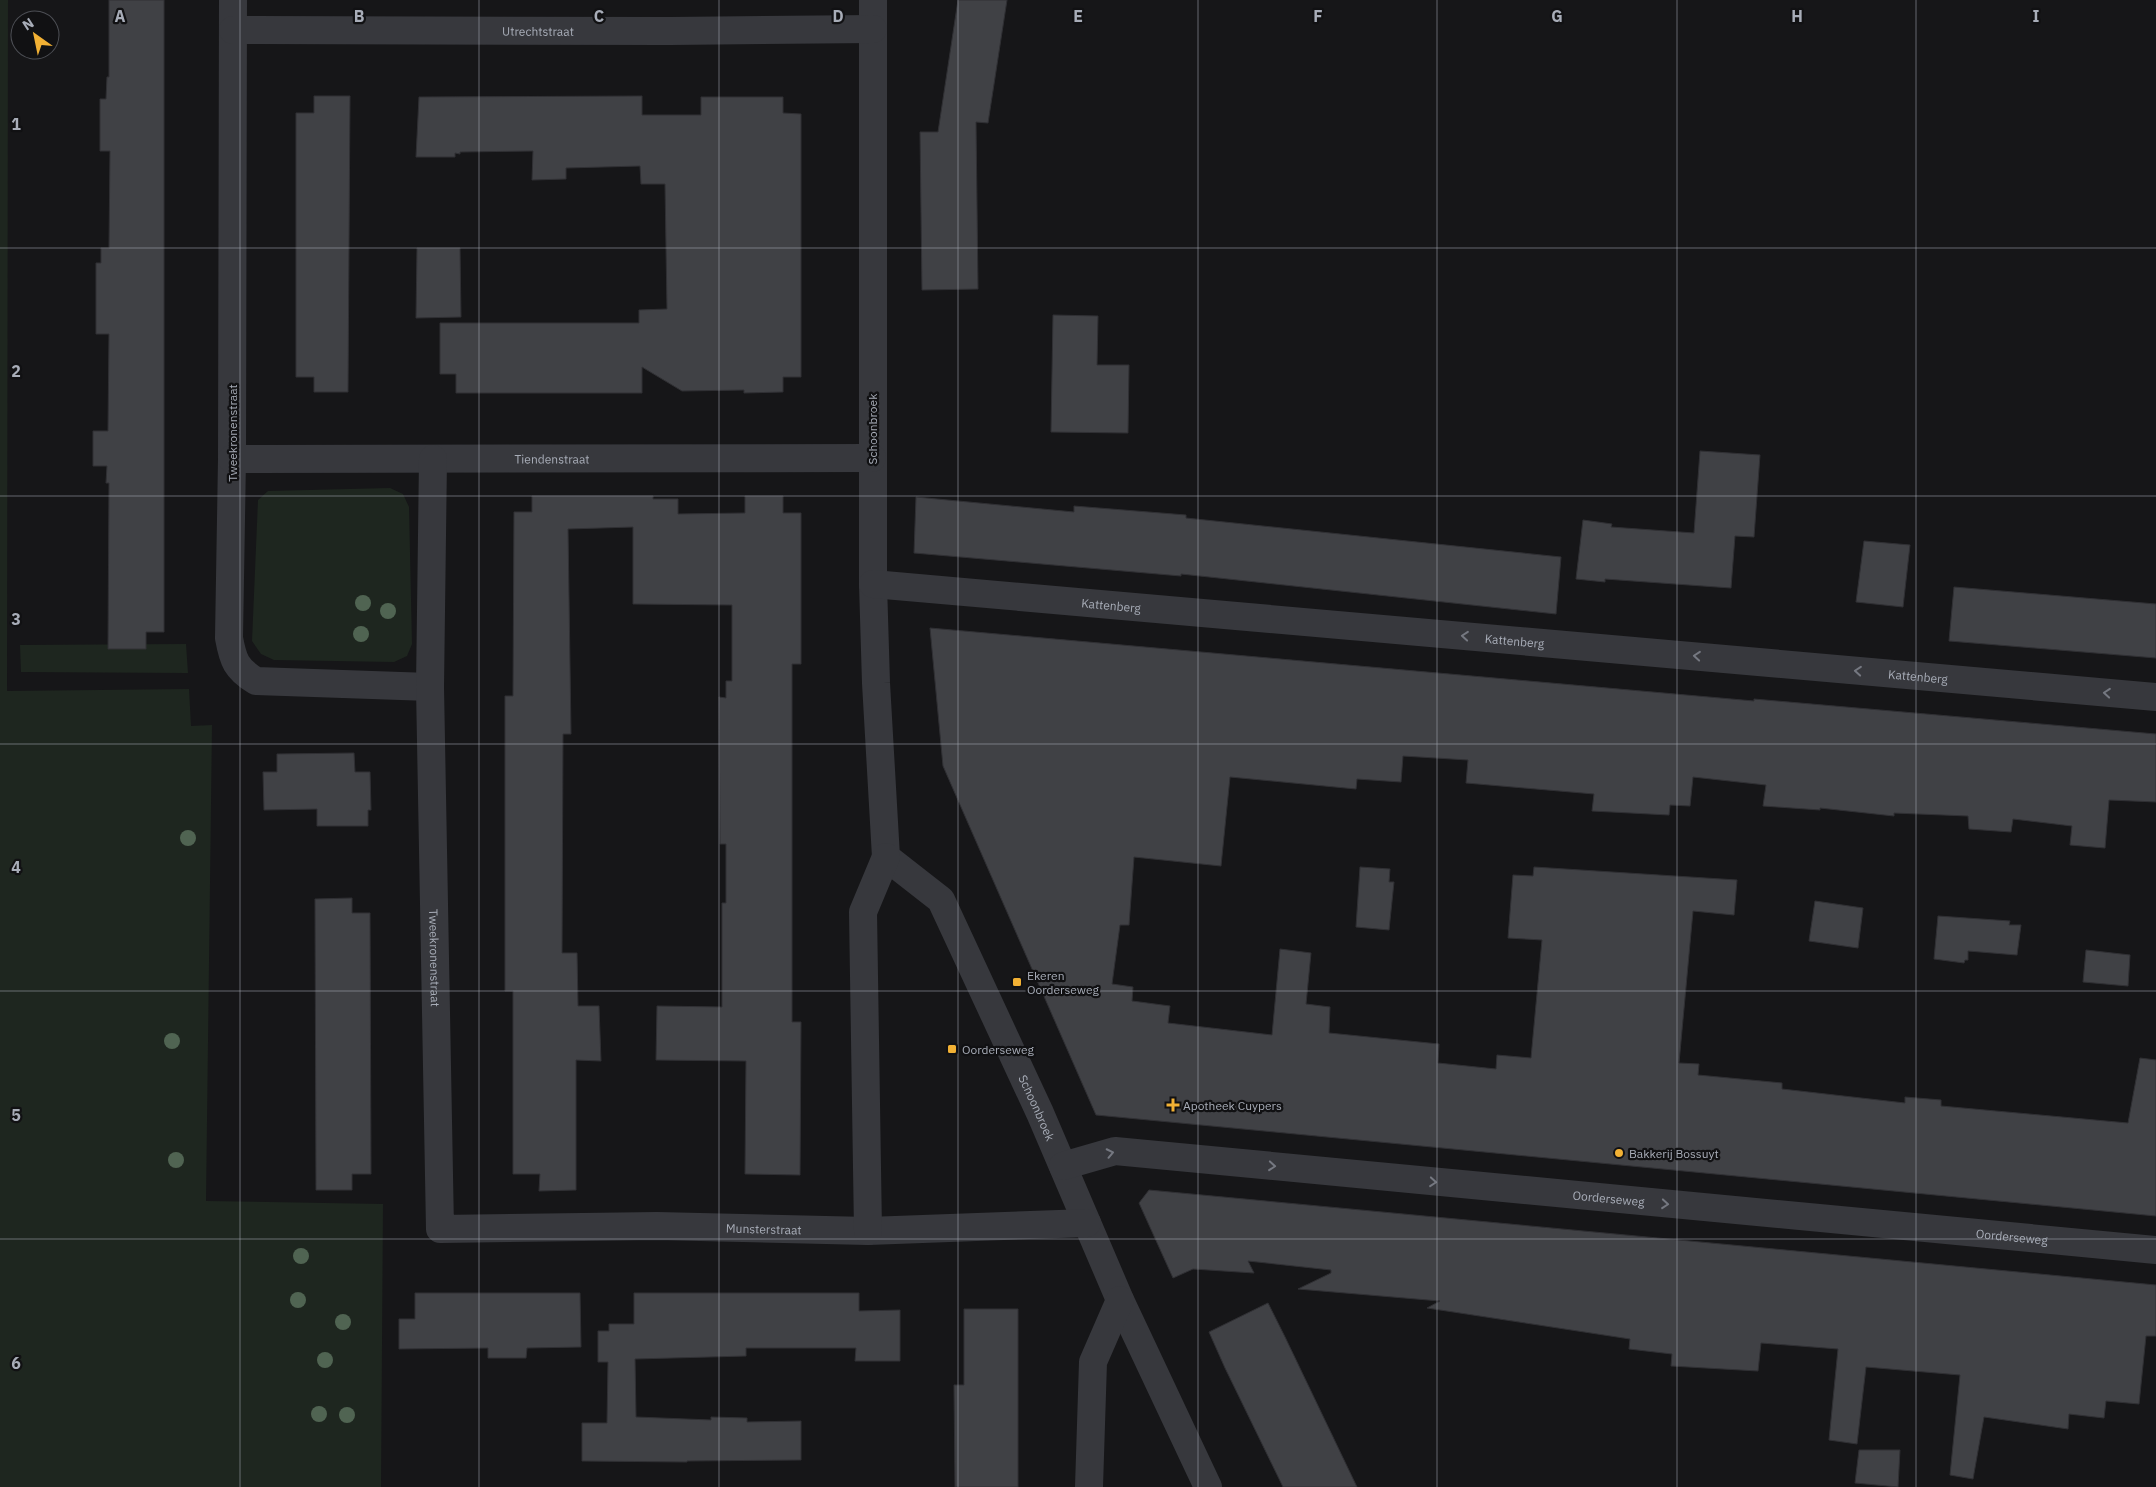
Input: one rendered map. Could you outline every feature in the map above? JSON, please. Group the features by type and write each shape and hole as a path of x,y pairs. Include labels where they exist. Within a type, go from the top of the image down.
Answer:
{"street":[{"name":"Tweekronenstraat","path":"233,0 232,459 229,638 232,656 242,673 256,681 430,687"},
{"name":"Schoonbroek","path":"868,1231 863,912 886,857 876,684 873,584 873,0"},
{"name":"Utrechtstraat","path":"233,30 670,31 873,29"},
{"name":"Tiendenstraat","path":"232,459 872,458"},
{"name":"Tweekronenstraat","path":"434,459 430,687 440,1228"},
{"name":"Kattenberg","path":"873,584 2156,697"},
{"name":"Schoonbroek","path":"886,857 941,900 1063,1166 1120,1300 1208,1487"},
{"name":"Oorderseweg","path":"1063,1166 1115,1151 2156,1250"},
{"name":"Munsterstraat","path":"440,1228 657,1226 868,1231 1087,1223"},
{"path":"1088,1487 1093,1362 1120,1300"}],"shaded area":[{"path":"0,0 8,0 7,691 189,689 191,726 212,725 206,1201 383,1204 381,1487 0,1487"},
{"path":"390,488 403,494 409,507 412,644 407,656 394,662 274,660 261,654 252,641 258,500 268,491"},
{"path":"186,644 188,673 21,672 20,645"}],"building":[{"path":"109,0 164,0 164,632 146,632 146,649 108,649 109,483 106,483 107,466 93,466 93,431 108,431 109,334 96,334 96,263 101,263 101,248 109,248 110,151 100,151 100,99 106,99 107,77 109,77"},
{"path":"958,0 1007,0 988,123 976,122 978,289 922,290 920,132 938,132"},
{"path":"314,96 350,96 348,392 314,392 314,377 296,377 296,113 314,113"},
{"path":"642,96 642,115 701,115 701,97 783,97 783,113 801,114 801,377 783,377 783,392 744,393 744,390 682,391 642,367 642,393 456,393 456,374 440,374 440,323 639,323 639,310 667,309 665,184 641,184 640,166 566,168 566,179 532,180 533,151 460,152 460,154 455,153 455,157 416,157 419,97"},
{"path":"417,248 460,248 461,317 416,318"},
{"path":"1053,315 1098,316 1097,365 1129,365 1128,433 1051,432"},
{"path":"1700,451 1760,455 1754,537 1735,536 1731,588 1605,579 1605,582 1576,579 1583,520 1612,524 1611,527 1694,533"},
{"path":"532,496 653,496 653,499 678,499 678,514 745,513 745,496 783,496 783,513 801,513 801,664 792,664 792,1022 801,1022 800,1175 745,1174 746,1061 656,1060 657,1006 722,1007 722,903 726,903 726,844 720,844 719,697 726,698 726,681 732,681 732,605 633,604 633,527 568,529 571,734 563,734 562,953 577,953 578,1006 599,1006 601,1061 576,1060 576,1190 539,1191 540,1174 513,1174 513,991 505,991 505,696 513,696 514,512 532,512"},
{"path":"916,497 1074,512 1074,506 1186,515 1186,518 1561,557 1556,614 1181,574 1181,576 914,553"},
{"path":"1864,541 1910,545 1903,607 1856,602"},
{"path":"1954,587 2156,604 2156,658 1949,641"},
{"path":"930,628 1754,701 1754,699 2156,734 2156,802 2109,800 2105,848 2070,845 2072,826 2013,819 2011,832 1969,829 1968,816 1894,813 1894,816 1820,808 1820,810 1763,806 1766,785 1693,777 1690,806 1670,805 1669,815 1592,811 1594,794 1466,783 1468,760 1403,756 1401,782 1357,779 1356,789 1230,777 1221,866 1134,857 1129,925 1120,925 1112,984 1133,987 1132,1001 1170,1006 1168,1023 1272,1035 1280,949 1311,953 1306,1004 1330,1007 1329,1033 1439,1044 1438,1063 1496,1069 1497,1055 1531,1058 1542,940 1508,938 1513,875 1533,876 1534,867 1737,880 1734,915 1693,911 1679,1063 1699,1064 1698,1075 1782,1083 1782,1089 1905,1103 1905,1097 1941,1100 1941,1106 2128,1123 2140,1058 2156,1060 2156,1216 1096,1115 943,766"},
{"path":"354,753 355,772 370,772 371,810 368,810 368,826 317,826 317,809 264,810 263,772 277,772 277,754"},
{"path":"1360,867 1390,869 1389,882 1394,882 1389,930 1356,927"},
{"path":"352,898 352,913 370,913 371,1174 352,1174 352,1190 316,1190 315,899"},
{"path":"1815,901 1863,908 1858,948 1809,941"},
{"path":"1938,916 2010,921 2009,925 2021,925 2017,955 1968,951 1968,960 1965,960 1964,963 1934,959"},
{"path":"2086,950 2130,955 2128,986 2083,982"},
{"path":"1149,1190 2156,1285 2156,1336 2146,1336 2139,1404 2106,1401 2104,1418 2069,1414 2068,1429 1984,1417 1973,1479 1950,1475 1960,1375 1866,1367 1857,1444 1829,1440 1838,1349 1761,1343 1758,1371 1671,1366 1672,1354 1629,1349 1630,1339 1427,1308 1440,1301 1298,1289 1331,1273 1331,1270 1248,1261 1254,1273 1193,1269 1173,1278 1139,1203"},
{"path":"415,1293 580,1293 581,1347 527,1348 526,1358 488,1358 488,1348 399,1349 399,1319 415,1319"},
{"path":"634,1293 859,1293 859,1311 900,1310 900,1361 855,1361 856,1348 746,1348 746,1356 635,1359 636,1417 711,1420 711,1417 747,1418 747,1422 801,1421 801,1460 582,1461 582,1423 607,1423 608,1362 598,1362 598,1331 609,1331 609,1324 634,1324"},
{"path":"1268,1303 1357,1487 1283,1487 1225,1368 1209,1332"},
{"path":"964,1309 1018,1309 1018,1487 955,1487 954,1385 964,1385"},
{"path":"1859,1450 1900,1450 1898,1487 1855,1483"}],"place":[{"name":"Ekeren Oorderseweg","path":"1017,982"},
{"name":"Oorderseweg","path":"952,1049"},
{"name":"Apotheek Cuypers","path":"1173,1105"},
{"name":"Bakkerij Bossuyt","path":"1619,1153"}]}
